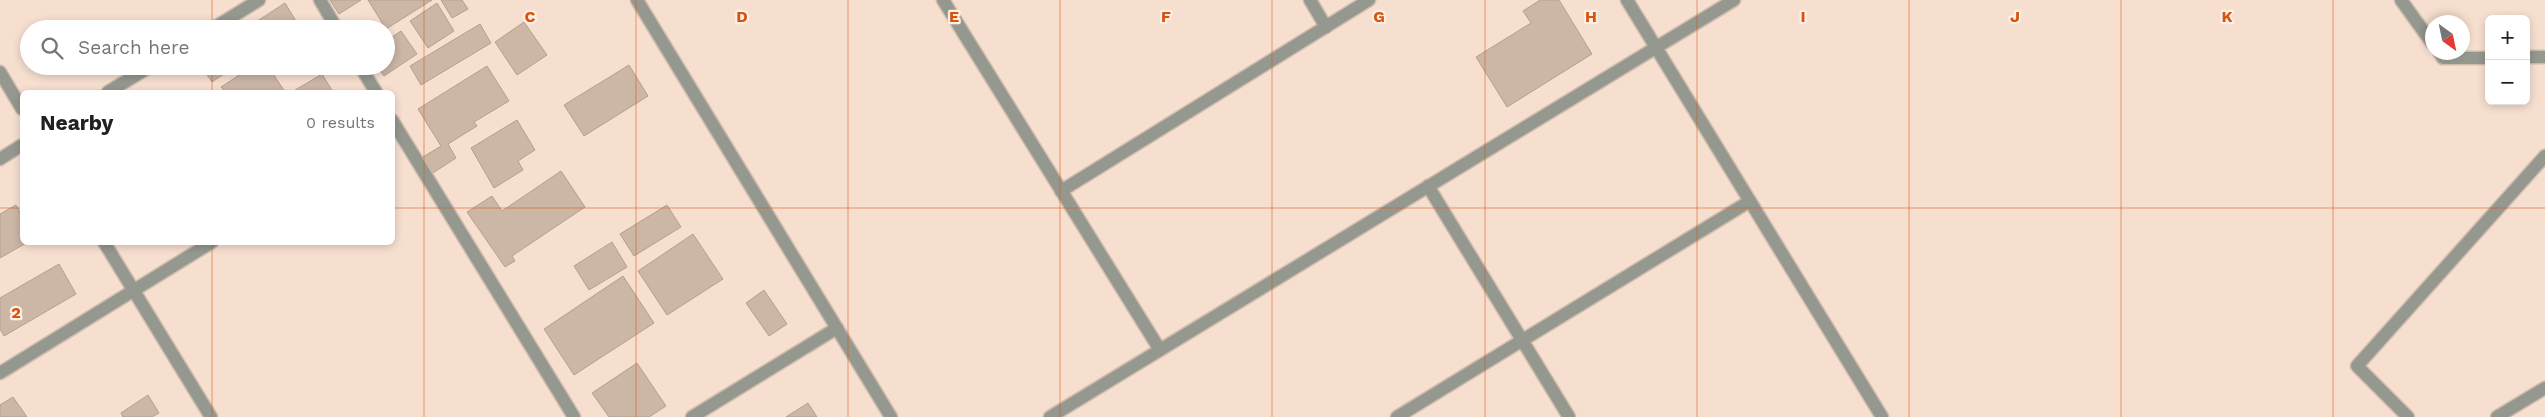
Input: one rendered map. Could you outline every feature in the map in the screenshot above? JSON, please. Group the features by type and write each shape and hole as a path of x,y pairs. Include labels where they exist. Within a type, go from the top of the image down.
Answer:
{"street":[{"path":"227,20 259,0"},
{"path":"320,0 332,20"},
{"path":"637,0 891,417"},
{"path":"943,0 1160,350"},
{"path":"1310,0 1326,27"},
{"path":"1061,191 1369,0"},
{"path":"1627,0 1882,417"},
{"path":"1050,417 1734,0"},
{"path":"2401,0 2425,33"},
{"path":"2530,57 2545,57"},
{"path":"2470,58 2485,58"},
{"path":"0,72 20,105"},
{"path":"111,90 136,75"},
{"path":"366,75 375,90"},
{"path":"395,129 574,417"},
{"path":"0,159 20,146"},
{"path":"2408,417 2357,366 2545,156"},
{"path":"1428,186 1569,417"},
{"path":"1397,417 1750,201"},
{"path":"106,245 210,417"},
{"path":"0,373 207,245"},
{"path":"692,417 837,328"},
{"path":"2497,417 2545,388"}],"building":[{"path":"330,0 361,0 339,14"},
{"path":"368,0 432,0 395,23 395,20 380,20"},
{"path":"441,0 462,0 468,9 452,18"},
{"path":"1540,0 1559,0 1592,54 1507,107 1476,57 1531,23 1523,11"},
{"path":"285,3 295,20 259,20"},
{"path":"437,3 454,31 428,48 410,21"},
{"path":"524,22 547,55 517,75 495,42"},
{"path":"480,24 491,43 421,85 410,66"},
{"path":"401,31 417,54 395,69 395,35"},
{"path":"629,65 648,96 584,136 564,105"},
{"path":"487,66 509,101 474,122 477,126 448,144 456,158 433,173 423,157 441,146 418,109"},
{"path":"207,75 222,75 212,82"},
{"path":"239,75 274,75 284,90 223,90 221,87"},
{"path":"323,75 332,90 295,90"},
{"path":"517,120 535,150 518,161 523,170 494,188 471,148"},
{"path":"561,171 585,207 512,256 515,261 505,267 467,212 492,196 502,211"},
{"path":"16,205 20,212 20,245 23,245 0,258 0,214"},
{"path":"667,205 681,227 634,256 620,234"},
{"path":"693,234 723,279 667,315 638,271"},
{"path":"612,242 627,267 589,290 574,266"},
{"path":"59,264 76,294 4,336 0,329 0,298"},
{"path":"623,276 654,323 574,375 544,329"},
{"path":"764,290 787,324 769,336 746,303"},
{"path":"637,363 666,406 649,417 609,417 592,393"},
{"path":"148,395 159,413 152,417 123,417 121,413"},
{"path":"13,397 27,417 0,417 0,405"},
{"path":"808,403 817,417 786,417"}]}
